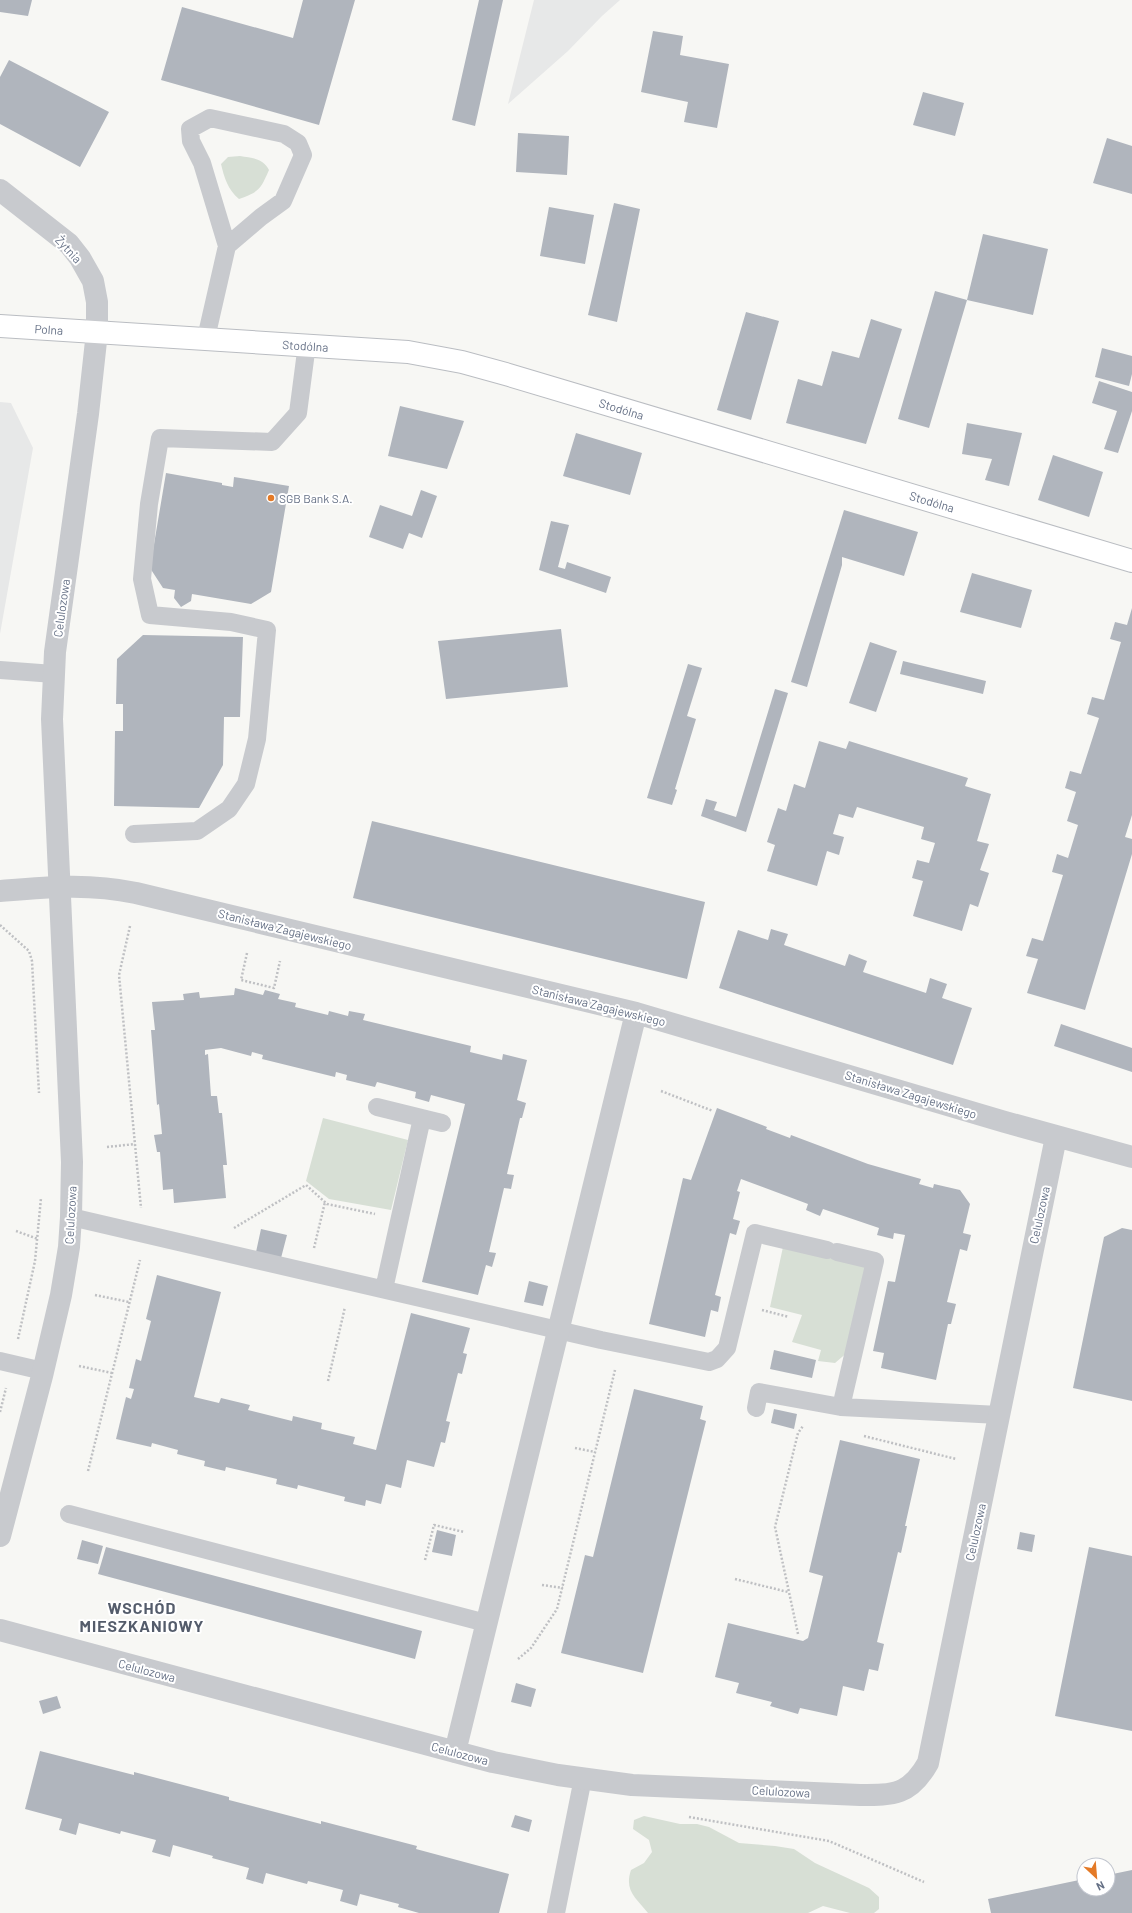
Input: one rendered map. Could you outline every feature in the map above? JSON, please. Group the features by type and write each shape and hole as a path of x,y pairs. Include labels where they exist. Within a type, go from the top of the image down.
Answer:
{"street":[{"name":"Żytnia","path":"0,190 69,244 80,258 93,281 96,295 97,332"},
{"name":"Polna","path":"0,326 97,332"},
{"name":"Stodólna","path":"97,332 307,344 408,352 462,362 1132,561"},
{"name":"Celulozowa","path":"0,1536 61,1295 71,1217 72,1162 52,719 55,652 88,414 97,332"},
{"path":"0,891 60,886"},
{"name":"Stanisława Zagajewskiego","path":"60,886 112,888 136,893 636,1013 1056,1137 1132,1157"},
{"path":"455,1752 636,1013"},
{"name":"Celulozowa","path":"0,1630 455,1752 558,1775 632,1785 886,1795 897,1793 907,1788 920,1777 928,1763 1056,1137"}],"lane":[{"path":"206,338 227,246 202,163 191,141 190,129 210,118 284,134 298,143 303,156 283,201 261,217 227,246"},
{"path":"134,834 197,831 228,809 246,784 257,739 267,630 231,622 150,615 142,579 149,504 160,438 272,442 298,413 307,344"},
{"path":"0,670 54,674"},
{"path":"377,1107 442,1123"},
{"path":"384,1289 422,1118"},
{"path":"71,1217 685,1358 709,1362 717,1359 727,1348 755,1233 875,1261 841,1407"},
{"path":"6,1362 43,1371"},
{"path":"756,1408 759,1392 841,1407 998,1415"},
{"path":"69,1514 486,1623"},
{"path":"556,1913 583,1778"}],"path":[{"path":"0,925 28,951 32,961 39,1095"},
{"path":"88,1471 144,1234 119,975 130,926"},
{"path":"247,953 241,980 274,988 280,961"},
{"path":"661,1091 713,1111"},
{"path":"107,1147 135,1144"},
{"path":"201,1247 306,1185 327,1204 399,1219"},
{"path":"0,1412 6,1362 30,1290 38,1239 41,1192"},
{"path":"308,1272 325,1202"},
{"path":"16,1231 38,1239"},
{"path":"328,1381 351,1282"},
{"path":"95,1295 129,1302"},
{"path":"518,1659 531,1648 557,1609 617,1364"},
{"path":"79,1366 112,1373"},
{"path":"798,1634 775,1527 798,1433 806,1424"},
{"path":"863,1436 956,1459"},
{"path":"575,1448 595,1452"},
{"path":"425,1560 434,1525 464,1532"},
{"path":"735,1579 788,1592"},
{"path":"542,1585 562,1588"},
{"path":"683,1816 829,1841 924,1882"}],"shaded area":[{"path":"534,0 620,0 568,51 508,104"},
{"path":"240,156 253,158 260,161 267,166 269,170 261,186 255,192 239,199 229,187 221,164 228,157"},
{"path":"0,402 11,403 33,448 0,634"},
{"path":"323,1118 408,1140 391,1210 329,1199 306,1181"},
{"path":"783,1247 867,1266 849,1351 835,1363 818,1361 821,1350 792,1342 802,1315 770,1307"},
{"path":"644,1816 680,1824 697,1824 709,1827 739,1843 794,1849 815,1863 869,1888 879,1897 879,1909 874,1913 850,1913 823,1906 808,1913 648,1913 632,1894 629,1883 631,1870 644,1863 652,1852 649,1840 633,1829 634,1820"}],"building":[{"path":"0,0 32,0 28,16 0,12"},
{"path":"303,0 355,0 319,125 161,80 182,7 293,38"},
{"path":"479,0 503,0 475,126 452,120"},
{"path":"653,31 683,36 680,55 729,64 717,128 684,122 688,102 641,92"},
{"path":"9,60 109,112 80,167 0,124 0,77"},
{"path":"923,92 964,103 955,136 913,125"},
{"path":"518,133 569,136 567,175 516,172"},
{"path":"1107,138 1132,146 1132,194 1093,183"},
{"path":"614,203 640,209 617,322 588,315"},
{"path":"549,207 594,215 585,264 540,256"},
{"path":"983,234 1048,249 1033,315 967,300"},
{"path":"935,291 967,300 929,428 898,419"},
{"path":"746,312 779,321 751,420 717,410"},
{"path":"871,319 902,329 866,444 786,423 798,379 822,386 832,351 859,358"},
{"path":"1102,348 1132,356 1132,374 1129,386 1095,377"},
{"path":"1099,381 1132,392 1132,411 1118,453 1104,449 1117,411 1092,403"},
{"path":"400,406 464,421 447,469 388,456"},
{"path":"967,423 1022,433 1009,486 985,480 992,459 962,454"},
{"path":"576,433 642,453 630,495 563,476"},
{"path":"1053,455 1103,472 1089,517 1038,500"},
{"path":"166,473 222,483 222,485 233,487 234,477 289,486 271,592 251,604 192,594 191,601 181,607 174,598 175,590 163,588 150,568"},
{"path":"421,490 437,496 422,538 409,533 403,549 369,537 380,505 412,516"},
{"path":"844,510 918,532 904,576 842,557 842,565 807,687 791,682"},
{"path":"551,521 569,525 558,567 565,569 567,562 611,577 606,593 539,570"},
{"path":"972,573 1032,590 1021,628 960,612"},
{"path":"1132,608 1132,815 1125,837 1132,839 1132,854 1085,1010 1027,993 1038,959 1026,956 1032,938 1043,941 1063,875 1052,872 1057,854 1068,858 1078,825 1067,821 1076,792 1065,788 1070,771 1081,774 1099,718 1087,714 1092,697 1104,700 1121,642 1110,639 1115,622 1127,625"},
{"path":"561,629 568,687 446,699 438,641"},
{"path":"143,635 243,637 240,717 224,717 223,765 199,808 114,806 115,731 123,731 123,704 116,704 117,659"},
{"path":"870,642 897,651 876,712 849,703"},
{"path":"903,661 986,681 983,694 900,674"},
{"path":"688,664 702,668 687,716 696,719 675,789 677,790 672,805 647,798"},
{"path":"775,689 788,693 746,832 701,816 706,799 717,802 714,810 736,817"},
{"path":"819,741 846,749 849,741 968,778 965,786 991,794 977,841 989,844 980,870 989,873 978,907 970,904 962,931 913,916 923,881 912,878 917,860 929,863 935,843 921,839 924,827 857,807 853,818 839,814 833,834 844,837 839,855 827,851 817,886 767,871 775,845 767,842 778,808 786,811 794,784 805,788"},
{"path":"372,821 705,902 687,979 353,898"},
{"path":"771,929 788,934 784,945 845,966 849,954 867,961 863,972 926,993 930,978 947,984 942,998 972,1008 953,1065 719,988 738,930 768,940"},
{"path":"235,988 263,995 265,990 280,994 278,999 296,1003 295,1007 328,1015 329,1011 348,1016 349,1011 365,1014 363,1020 471,1046 470,1052 502,1060 503,1054 527,1060 517,1100 526,1103 522,1118 520,1118 507,1174 514,1175 511,1189 504,1188 489,1252 496,1253 492,1267 486,1265 478,1295 422,1282 465,1104 431,1095 429,1102 415,1098 416,1092 377,1082 375,1087 346,1080 347,1075 336,1072 335,1077 262,1059 263,1055 252,1052 251,1056 221,1048 205,1050 205,1055 208,1054 211,1096 217,1096 219,1113 222,1113 227,1165 223,1165 226,1198 174,1203 173,1189 163,1190 160,1152 157,1152 154,1135 162,1134 159,1104 157,1105 151,1030 155,1030 152,1002 184,1000 183,994 199,992 200,998 234,995"},
{"path":"1061,1024 1132,1048 1132,1072 1054,1046"},
{"path":"717,1108 767,1127 766,1129 790,1138 791,1135 868,1164 921,1179 919,1184 933,1188 934,1184 960,1190 970,1204 963,1233 971,1235 967,1251 960,1249 947,1302 956,1304 951,1324 948,1324 936,1380 881,1368 884,1353 873,1351 888,1281 895,1282 905,1235 894,1233 893,1239 877,1235 879,1228 823,1209 820,1216 806,1210 808,1204 741,1179 737,1191 740,1192 733,1219 740,1221 736,1235 730,1233 715,1295 721,1297 718,1312 711,1310 705,1337 649,1324 683,1178 691,1180"},
{"path":"1122,1228 1132,1230 1132,1401 1073,1388 1104,1237"},
{"path":"261,1229 287,1235 281,1258 256,1252"},
{"path":"157,1275 221,1292 194,1397 219,1403 221,1398 250,1405 248,1410 292,1421 293,1416 322,1423 321,1429 355,1437 353,1444 376,1450 411,1313 470,1328 463,1353 467,1354 462,1374 458,1373 446,1421 450,1422 445,1443 441,1442 434,1467 407,1460 401,1488 386,1484 381,1504 366,1500 365,1506 344,1501 345,1497 298,1485 297,1489 276,1484 277,1479 226,1467 225,1471 204,1466 205,1461 177,1454 178,1450 152,1443 151,1447 116,1439 126,1397 131,1399 134,1389 129,1388 136,1359 141,1361 151,1321 146,1319"},
{"path":"529,1281 548,1286 543,1306 524,1302"},
{"path":"774,1350 816,1360 812,1378 770,1369"},
{"path":"634,1389 703,1406 700,1419 706,1421 643,1673 561,1653 585,1555 593,1557"},
{"path":"774,1409 797,1414 794,1429 771,1423"},
{"path":"840,1440 920,1459 905,1526 907,1526 901,1553 898,1552 877,1642 884,1644 878,1671 869,1669 864,1691 843,1686 837,1716 800,1708 798,1714 770,1706 772,1702 736,1693 739,1683 715,1677 728,1623 803,1641 808,1638 823,1576 809,1572"},
{"path":"437,1530 456,1535 452,1556 432,1552"},
{"path":"1020,1532 1035,1535 1032,1552 1017,1549"},
{"path":"82,1540 103,1546 98,1564 77,1559"},
{"path":"106,1547 422,1631 415,1659 98,1574"},
{"path":"1089,1547 1132,1556 1132,1731 1055,1716"},
{"path":"516,1683 536,1689 531,1707 511,1702"},
{"path":"57,1696 61,1708 43,1714 39,1701"},
{"path":"40,1751 134,1775 134,1772 229,1797 229,1800 321,1824 321,1821 417,1846 416,1849 509,1874 499,1913 419,1913 398,1907 399,1904 360,1894 357,1906 340,1901 343,1890 308,1881 307,1884 266,1873 263,1884 246,1879 249,1868 173,1845 170,1857 152,1852 156,1840 121,1831 120,1834 79,1823 76,1835 59,1830 62,1819 25,1809"},
{"path":"515,1815 532,1820 529,1832 511,1827"},
{"path":"1132,1870 1132,1913 991,1913 988,1899 1076,1881 1076,1897 1116,1897 1116,1873"}],"place":[{"name":"SGB Bank S.A.","path":"271,498"}],"district":[{"name":"WSCHÓD MIESZKANIOWY","path":"142,1616"}]}
